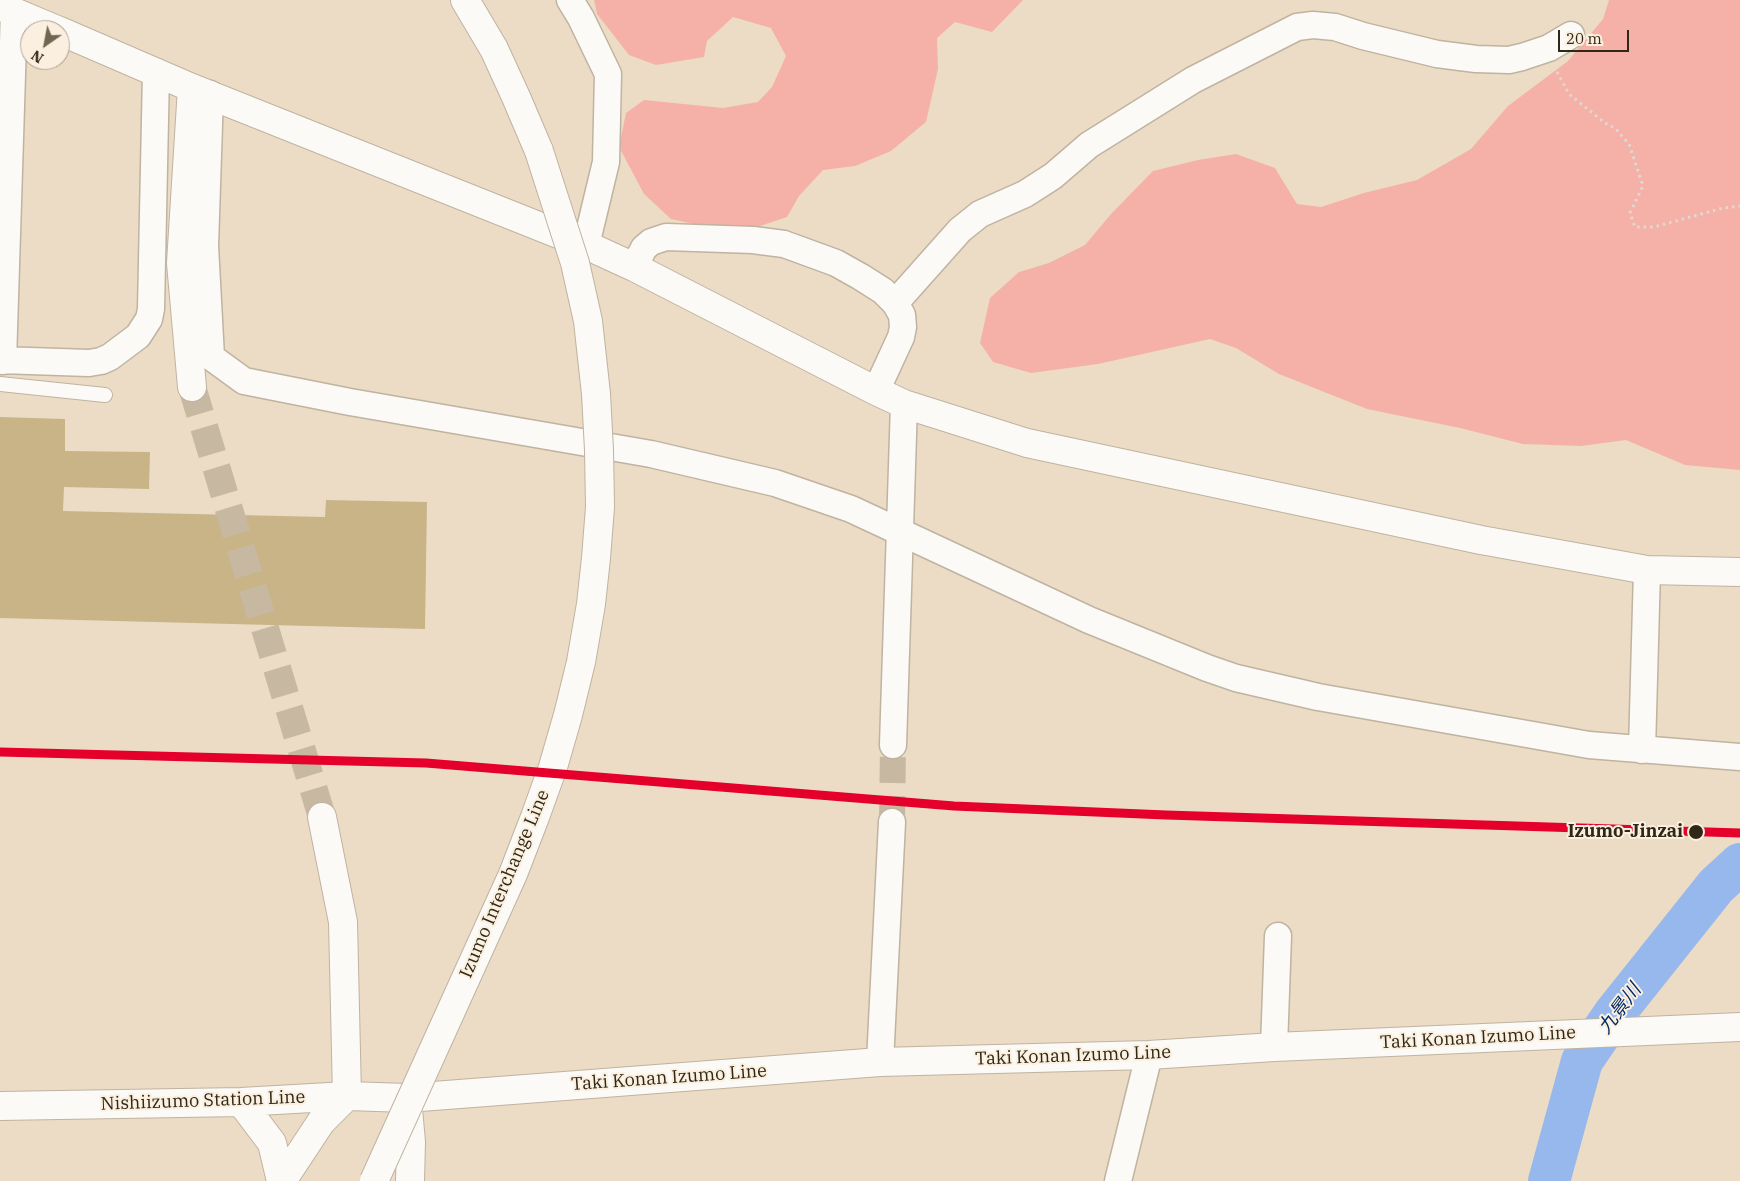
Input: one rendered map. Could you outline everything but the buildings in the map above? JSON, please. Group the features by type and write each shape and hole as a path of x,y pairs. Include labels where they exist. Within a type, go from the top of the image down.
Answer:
{"main road":[{"name":"Izumo Interchange Line","path":"374,1181 509,883 553,767 581,662 591,604 600,508 596,394 588,321 575,263 539,151 494,49 465,0"},
{"path":"7,9 32,20"},
{"path":"70,36 201,91 586,245 634,267 904,404 1027,443 1481,540 1646,570 1740,572"},
{"path":"192,387 181,263 201,91"},
{"path":"282,1181 321,1122 347,1096 343,922 322,817"},
{"name":"Taki Konan Izumo Line","path":"407,1098 880,1062 1149,1055 1274,1047 1740,1027"},
{"name":"Nishiizumo Station Line","path":"0,1106 241,1102 347,1096 407,1098"},
{"path":"407,1098 411,1142 410,1181"},
{"path":"241,1102 272,1143 282,1181"}],"street":[{"path":"570,0 581,18 608,74 606,162 586,245"},
{"path":"7,9 1,368 101,361 110,357 138,336 149,319 151,309 156,72"},
{"path":"895,303 960,230 980,214 1026,194 1053,176 1090,145 1192,80 1297,28 1313,25 1335,27 1362,36 1437,54 1476,59 1509,60 1549,48 1571,35"},
{"path":"201,91 205,246 211,358 244,381 660,456 775,483 851,509 1089,620 1236,678 1318,698 1588,745 1740,757"},
{"path":"634,267 644,248 651,242 666,237 753,240 784,244 836,263 883,291 895,303 902,315 903,327 901,337 876,391"},
{"path":"893,745 904,404"},
{"path":"1642,750 1646,570"},
{"path":"880,1062 892,822"},
{"path":"1274,1047 1278,936"},
{"path":"1118,1181 1149,1055"}],"lane":[{"path":"1,368 105,395"}],"path":[{"path":"1549,48 1558,74 1569,94 1605,123 1615,128 1629,144 1643,186 1630,213 1635,227 1654,227 1724,208 1740,206"}],"shaded area":[{"path":"594,0 1023,0 992,32 955,22 937,38 938,69 926,122 891,151 855,166 823,170 799,196 787,217 757,227 703,226 671,219 644,194 619,147 626,113 644,100 723,108 758,102 772,87 786,56 771,28 733,17 707,41 704,57 656,65 629,55 597,14"},
{"path":"1609,0 1740,0 1740,470 1685,465 1626,440 1581,446 1523,444 1460,428 1367,409 1279,374 1236,348 1210,339 1098,364 1031,373 993,362 980,343 990,298 1019,272 1049,263 1085,245 1111,214 1153,171 1198,160 1236,154 1275,168 1297,204 1321,207 1364,193 1417,180 1471,149 1508,106 1568,61 1603,19"}],"waterway":[{"name":"九景川","path":"1549,1181 1582,1061 1614,1014 1716,886 1740,864"}],"tunnel":[{"path":"192,387 322,817"},
{"path":"892,822 893,745"}],"transit line":[{"path":"0,752 426,763 954,806 1166,815 1740,833"}],"place":[{"name":"Izumo-Jinzai","path":"1696,832"}]}
